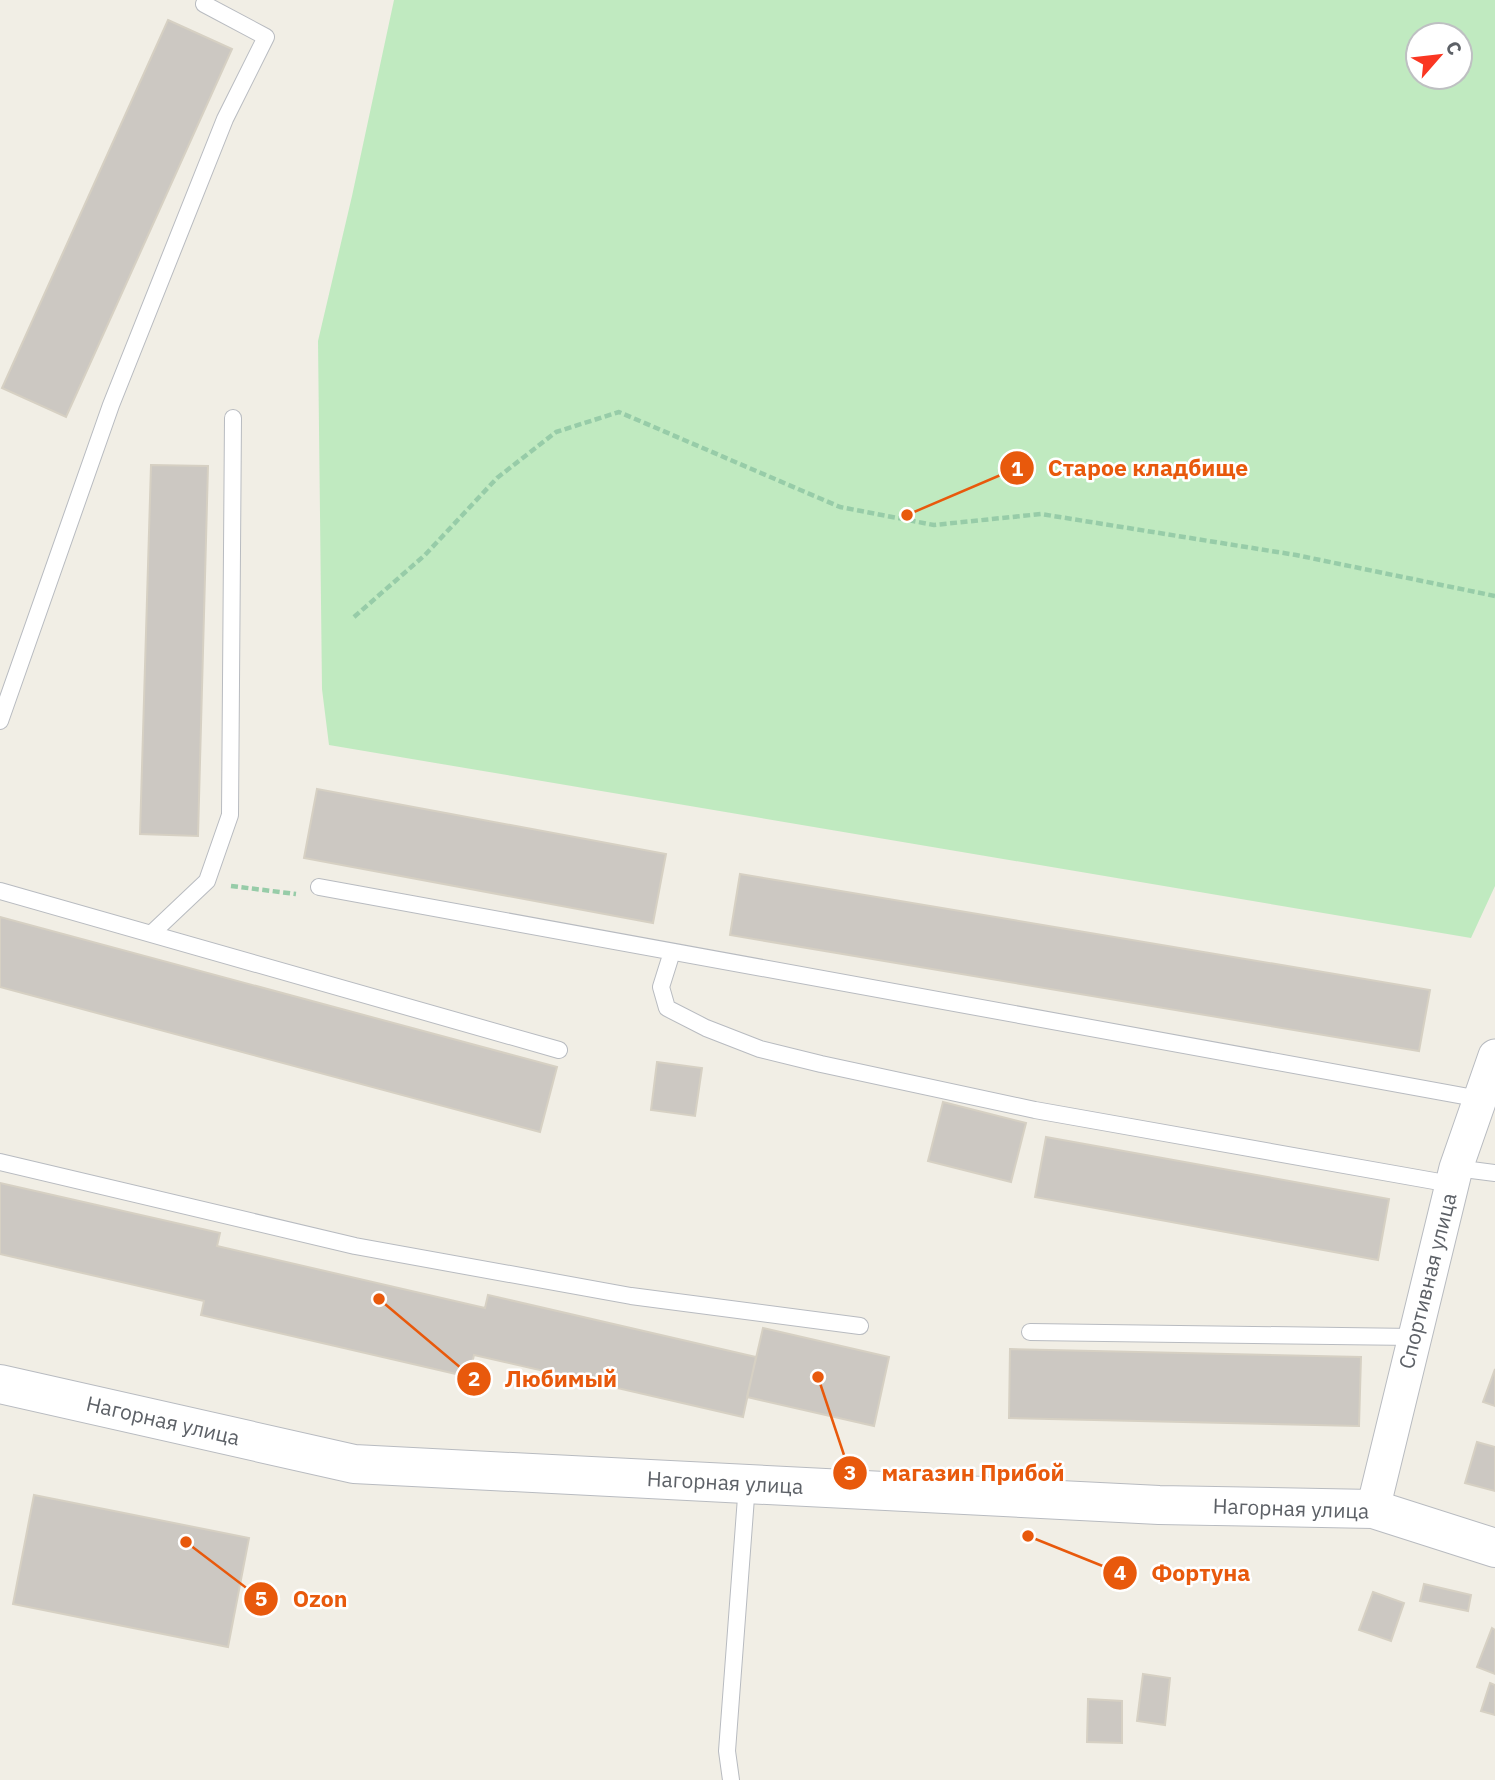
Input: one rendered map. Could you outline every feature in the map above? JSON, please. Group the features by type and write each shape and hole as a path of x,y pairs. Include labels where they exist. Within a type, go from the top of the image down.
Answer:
{"street":[{"name":"Спортивная улица","path":"1373,1509 1454,1176 1495,1056"},
{"name":"Нагорная улица","path":"0,1384 354,1464 1159,1505 1373,1509 1495,1548"}],"lane":[{"path":"0,721 111,405 225,119 266,37 204,4"},
{"path":"151,934 207,881 230,815 233,418"},
{"path":"319,887 1480,1099"},
{"path":"0,891 559,1050"},
{"path":"671,952 662,987 667,1008 706,1028 760,1049 1035,1110 1454,1176 1495,1172"},
{"path":"0,1162 355,1246 631,1296 860,1326"},
{"path":"1030,1332 1414,1337"},
{"path":"732,1780 727,1751 747,1484"}],"path":[{"path":"354,617 425,555 496,478 556,432 619,412 840,507 934,525 1041,514 1296,555 1495,596"},
{"path":"221,885 296,895"}],"green space":[{"path":"394,0 1495,0 1495,886 1471,938 329,745 322,689 318,341"}],"building":[{"path":"168,20 232,49 66,417 2,388"},
{"path":"151,465 208,466 198,836 140,834"},
{"path":"317,789 666,854 653,923 304,858"},
{"path":"740,874 1430,990 1419,1051 730,935"},
{"path":"0,917 557,1067 540,1132 0,987"},
{"path":"657,1062 702,1068 695,1116 651,1110"},
{"path":"943,1102 1026,1123 1011,1182 928,1161"},
{"path":"1046,1137 1389,1199 1378,1260 1035,1197"},
{"path":"0,1183 220,1233 217,1246 485,1308 488,1295 756,1357 743,1417 474,1355 469,1377 201,1315 204,1301 0,1254"},
{"path":"763,1328 889,1357 874,1426 747,1397"},
{"path":"1010,1349 1361,1357 1359,1426 1009,1418"},
{"path":"1495,1369 1495,1406 1483,1402"},
{"path":"1477,1442 1495,1447 1495,1491 1465,1483"},
{"path":"34,1495 249,1538 228,1647 13,1604"},
{"path":"1424,1584 1471,1595 1468,1611 1420,1601"},
{"path":"1373,1592 1404,1603 1391,1641 1359,1630"},
{"path":"1492,1628 1495,1630 1495,1674 1477,1667"},
{"path":"1143,1674 1170,1678 1165,1725 1137,1721"},
{"path":"1490,1683 1495,1685 1495,1715 1481,1711"},
{"path":"1088,1699 1122,1701 1122,1743 1087,1742"}],"place":[{"name":"Старое кладбище","path":"907,515"},
{"name":"Любимый","path":"379,1299"},
{"name":"магазин Прибой","path":"818,1377"},
{"name":"Фортуна","path":"1028,1536"},
{"name":"Ozon","path":"186,1542"}]}
